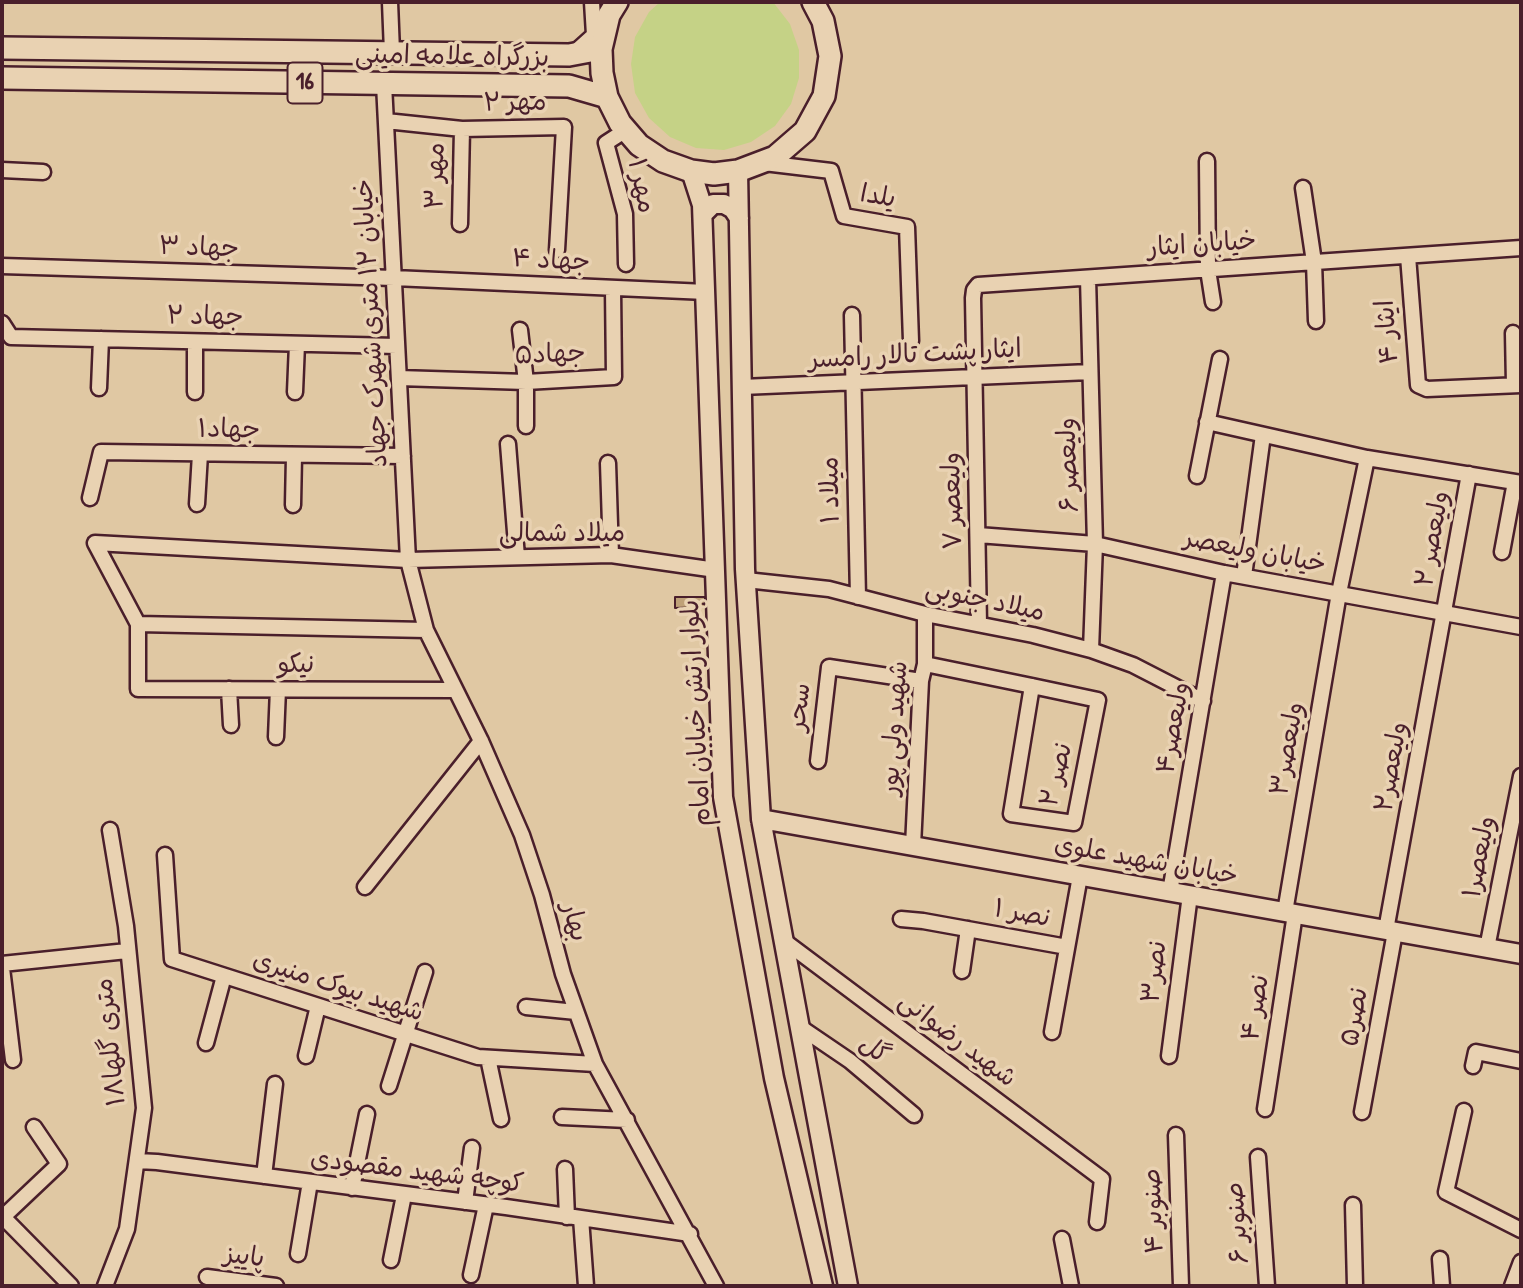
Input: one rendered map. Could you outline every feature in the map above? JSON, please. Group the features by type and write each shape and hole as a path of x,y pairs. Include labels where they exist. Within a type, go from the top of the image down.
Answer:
{"highway":[{"path":"617,2 609,15 601,49 601,73 607,97 626,130 639,145 663,161 691,171 714,174 738,172 775,157 805,131 824,96 830,56 823,21 813,2"},
{"name":"بزرگراه علامه امینی","path":"2,48 571,55 601,49"},
{"path":"569,86 577,80 581,71 571,55"},
{"name":"بزرگراه علامه امینی","path":"2,78 569,86 607,97"}],"main road":[{"name":"بلوار ارتش خیابان امام","path":"691,171 703,214 723,797 774,1078 823,1286"},
{"path":"738,172 746,580 761,819 848,1286"},
{"path":"703,214 713,204 724,204 733,209 738,218"},
{"name":"خیابان شهید علوی","path":"761,819 1521,954"}],"street":[{"path":"390,2 392,51"},
{"path":"571,55 594,35 593,2"},
{"name":"خیابان ۱۲ متری شهرک جهاد","path":"384,84 408,559"},
{"name":"مهر ۲","path":"386,121 461,128 564,127 557,250"},
{"name":"مهر ۳","path":"460,224 461,128"},
{"name":"مهر ۱","path":"626,130 606,142 625,214 626,264"},
{"path":"1207,161 1208,270 1213,302"},
{"name":"یلدا","path":"761,163 831,171 844,216 907,227 911,341"},
{"path":"2,170 43,172"},
{"path":"1303,188 1314,262 1316,321"},
{"name":"خیابان ایثار","path":"976,376 973,298 978,285 1521,248"},
{"name":"ایثار ۴","path":"1408,256 1418,385 1427,389 1518,385"},
{"name":"جهاد ۳","path":"2,266 394,278"},
{"name":"جهاد ۴","path":"394,278 706,292"},
{"name":"ولیعصر ۶","path":"1088,278 1096,544 1091,650"},
{"name":"جهاد۵","path":"399,379 526,382 614,377 612,289"},
{"name":"میلاد ۱","path":"852,315 858,597"},
{"name":"جهاد ۲","path":"2,323 11,337 397,346"},
{"path":"520,330 526,382 526,426"},
{"path":"1513,333 1518,385"},
{"path":"99,388 101,339"},
{"path":"195,342 195,392"},
{"path":"295,392 297,344"},
{"path":"1197,476 1220,359"},
{"name":"ایثار پشت تالار رامسر","path":"742,387 1090,372"},
{"name":"ولیعصر ۷","path":"976,376 979,624"},
{"path":"1207,422 1367,457 1518,482 1502,552"},
{"path":"1244,576 1263,435"},
{"path":"508,444 517,557"},
{"name":"جهاد۱","path":"90,498 102,452 403,456"},
{"path":"197,504 201,454"},
{"path":"293,505 294,456"},
{"name":"ولیعصر۳","path":"1290,913 1339,593 1367,457"},
{"path":"608,463 611,555"},
{"name":"ولیعصر ۲","path":"1445,612 1469,474"},
{"name":"خیابان ولیعصر","path":"978,535 1096,544 1224,573 1521,627"},
{"name":"میلاد شمالی","path":"138,624 95,543 408,559 611,555 716,570"},
{"name":"بهار","path":"408,559 426,630 481,741 523,835 576,1012 595,1064 716,1286"},
{"name":"ولیعصر۴","path":"1170,891 1224,573"},
{"name":"میلاد جنوبی","path":"746,580 829,589 925,614 1033,635 1091,650 1133,665 1203,701"},
{"name":"ولیعصر۲","path":"1391,931 1445,612"},
{"name":"شهید ولی پور","path":"913,846 921,681 925,664 925,614"},
{"path":"138,624 426,630"},
{"name":"نیکو","path":"138,624 138,688 454,690"},
{"name":"نصر ۲","path":"925,664 1032,686 1098,700 1074,824 1011,814 1032,686"},
{"name":"سحر","path":"818,761 829,667 921,681"},
{"path":"229,689 231,725"},
{"path":"276,737 278,689"},
{"path":"365,887 481,741"},
{"name":"ولیعصر۱","path":"1487,948 1521,776"},
{"name":"۱۸متری گلها","path":"104,1286 127,1229 144,1108 126,926 110,830"},
{"name":"شهید بیوک منیری","path":"165,855 172,960 478,1057 595,1064"},
{"name":"نصر ۱","path":"1052,1032 1080,876"},
{"name":"نصر۳","path":"1169,1056 1190,895"},
{"name":"نصر ۴","path":"1265,1109 1290,913"},
{"name":"نصر ۱","path":"901,919 1067,947"},
{"name":"نصر ۱","path":"962,971 968,929"},
{"name":"نصر۵","path":"1362,1112 1391,931"},
{"name":"شهید رضوانی","path":"783,940 1102,1179 1097,1222"},
{"path":"13,1060 2,966 127,951"},
{"path":"389,1086 425,972"},
{"path":"206,1043 224,976"},
{"path":"306,1056 318,1006"},
{"path":"526,1007 576,1012"},
{"name":"گل","path":"800,1027 850,1061 914,1115"},
{"path":"1473,1066 1476,1052 1521,1061"},
{"path":"488,1058 501,1119"},
{"path":"264,1176 275,1084"},
{"path":"1464,1111 1446,1192 1521,1230"},
{"path":"352,1188 367,1114"},
{"path":"562,1117 627,1120"},
{"path":"34,1127 59,1164 4,1217 71,1286"},
{"name":"صنوبر ۴","path":"1176,1135 1181,1286"},
{"path":"466,1202 472,1148"},
{"name":"صنوبر ۶","path":"1258,1157 1267,1286"},
{"name":"کوچه شهید مقصودی","path":"137,1161 466,1202 690,1234"},
{"path":"565,1169 586,1286"},
{"path":"298,1254 310,1182"},
{"path":"391,1260 404,1195"},
{"path":"471,1275 486,1205"},
{"path":"1353,1205 1355,1286"},
{"path":"1062,1239 1072,1286"},
{"path":"1440,1259 1442,1286"},
{"path":"1512,1286 1521,1262"},
{"name":"پاییز","path":"207,1277 276,1286"}],"green space":[{"path":"660,2 773,2 790,24 799,50 799,78 791,104 775,126 751,142 724,150 696,148 670,137 649,118 635,93 631,64 635,37 649,12"}],"building":[{"path":"675,597 705,597 705,607 675,608"}]}
